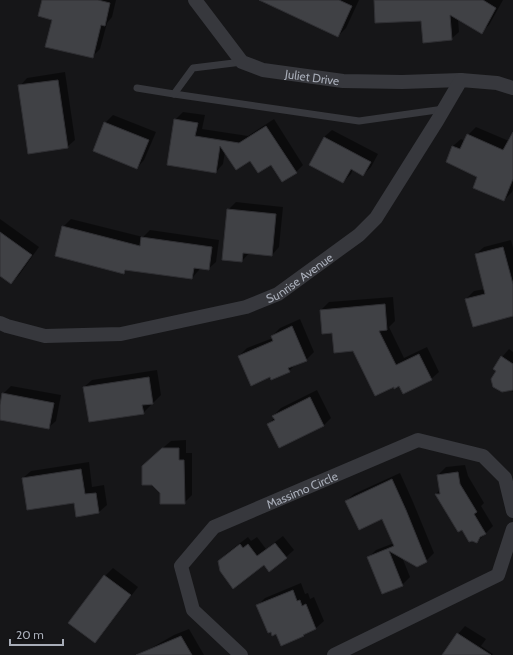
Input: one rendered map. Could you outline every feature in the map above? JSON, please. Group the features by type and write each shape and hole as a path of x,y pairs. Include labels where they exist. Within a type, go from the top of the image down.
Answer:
{"street":[{"path":"195,0 242,62"},
{"name":"Juliet Drive","path":"242,62 263,70 343,81 402,82 461,80"},
{"path":"461,80 497,83 513,88"},
{"name":"Sunrise Avenue","path":"0,323 45,336 121,334 246,307 278,294 359,235 376,218 461,80"},
{"name":"Massimo Circle","path":"241,655 193,610 181,566 214,527 418,440 483,456 504,478 513,511"},
{"path":"334,655 498,575 513,530"}],"lane":[{"path":"174,94 193,68 242,62"},
{"path":"137,88 359,121 444,109"}],"building":[{"path":"42,0 98,0 110,3 105,26 101,25 93,58 45,47 52,20 38,16"},
{"path":"259,0 339,0 352,6 338,37"},
{"path":"374,0 483,0 496,8 482,34 450,15 452,40 423,43 421,21 375,23"},
{"path":"58,80 68,148 28,154 18,85"},
{"path":"174,119 198,123 195,136 239,143 266,126 297,173 282,182 271,165 258,173 250,161 236,170 220,146 216,173 167,165"},
{"path":"104,122 149,140 137,169 93,151"},
{"path":"513,132 513,179 504,201 473,188 477,177 446,162 452,146 460,149 467,134 503,150"},
{"path":"324,137 371,162 363,176 351,169 343,183 309,165"},
{"path":"227,209 276,214 272,256 243,253 242,262 222,260"},
{"path":"62,226 140,246 141,237 212,247 209,270 194,268 192,279 125,270 124,274 55,256"},
{"path":"0,232 32,255 11,284 0,276"},
{"path":"503,247 513,284 513,316 473,327 465,299 485,294 475,254"},
{"path":"385,304 387,330 379,331 396,365 419,354 432,380 403,394 399,386 375,396 353,351 334,353 332,333 322,334 320,310"},
{"path":"292,326 307,361 288,368 290,372 271,380 270,377 251,386 238,356 273,341 271,336"},
{"path":"501,356 513,364 513,390 502,392 493,387 491,379 496,371 493,369"},
{"path":"149,377 153,404 142,405 144,414 89,422 83,387"},
{"path":"2,393 54,403 49,429 0,420"},
{"path":"310,397 324,426 279,448 267,424 275,420 272,416"},
{"path":"162,448 179,448 179,460 184,460 185,504 160,504 160,493 152,485 142,485 142,466"},
{"path":"81,469 85,494 96,493 99,513 76,517 74,503 27,510 22,478"},
{"path":"458,472 460,484 477,512 474,514 486,534 480,537 477,543 472,541 469,542 462,530 458,532 435,494 440,494 437,475"},
{"path":"392,479 427,562 417,567 389,551 403,586 382,594 367,557 394,546 382,519 359,530 345,501"},
{"path":"275,543 287,558 269,572 264,565 233,589 220,571 218,561 240,544 243,548 248,544 257,556"},
{"path":"104,575 131,595 95,643 68,623"},
{"path":"293,590 297,601 300,600 302,606 306,604 316,629 281,646 276,634 272,636 271,632 268,633 256,605"},
{"path":"457,633 491,655 442,655"},
{"path":"181,636 192,655 136,655"}]}
